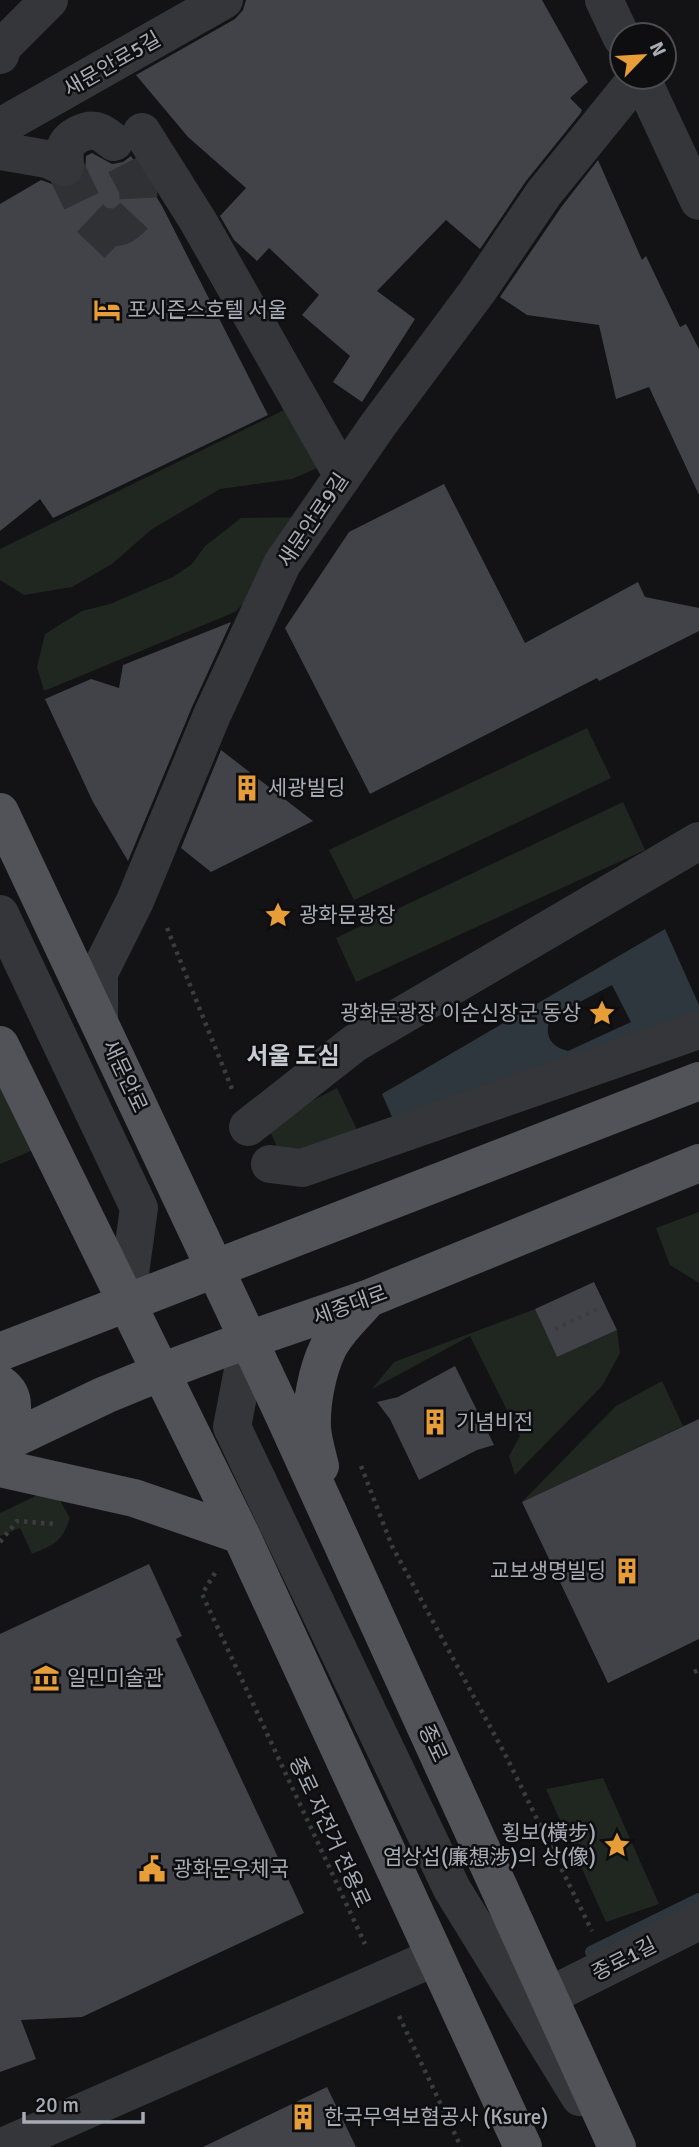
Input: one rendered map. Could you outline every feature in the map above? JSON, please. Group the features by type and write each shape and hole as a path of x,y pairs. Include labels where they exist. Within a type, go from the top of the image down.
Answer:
{"main road":[{"name":"새문안로","path":"0,812 249,1339"},
{"path":"0,1045 241,1535 523,2147"},
{"path":"0,1352 699,1081"},
{"name":"세종대로","path":"0,1445 105,1395 161,1372 367,1299 699,1163"},
{"path":"331,1520 312,1430 314,1396 328,1349 367,1299"},
{"name":"종로","path":"249,1339 617,2147"},
{"path":"0,1384 8,1390 13,1407 8,1426 0,1434"},
{"path":"0,1468 134,1498 241,1535"}],"street":[{"path":"0,55 3,46 49,0"},
{"name":"새문안로5길","path":"0,127 224,0"},
{"path":"604,0 614,21"},
{"path":"81,82 198,221 343,475"},
{"name":"새문안로9길","path":"99,1021 99,973 135,901 212,715 282,564 343,475 477,292 544,193 628,91"},
{"path":"647,91 699,201"},
{"path":"0,151 47,159 65,167 65,150 68,143 89,130 99,131 140,151"},
{"path":"248,1127 355,1043 699,841"},
{"path":"0,914 139,1208 125,1302"},
{"path":"270,1164 302,1168 699,1030"},
{"path":"249,1339 232,1427 452,1889 611,2147"},
{"name":"종로1길","path":"549,1996 699,1921"},
{"path":"2,2147 435,1957"}],"path":[{"path":"135,901 169,929 248,1127"},
{"path":"555,1329 602,1307"},
{"path":"359,1462 392,1546 506,1756 610,1967"},
{"path":"0,1542 17,1521 56,1524"},
{"name":"종로 자전거 전용로","path":"241,1535 202,1594 461,2147"}],"shaded area":[{"path":"284,410 317,468 292,479 220,489 152,529 112,564 72,587 24,595 0,580 0,549"},
{"path":"314,517 282,564 235,612 44,691 37,667 45,634 82,611 110,604 173,577 192,564 205,546 241,518"},
{"path":"587,728 611,778 354,900 329,850"},
{"path":"623,802 645,850 356,982 336,938"},
{"path":"665,929 699,1005 699,1013 393,1119 382,1094","holes":["612,985 631,1022 568,1051 553,1043 548,1034 551,1017"]},
{"path":"0,1087 31,1151 0,1164"},
{"path":"337,1088 358,1132 282,1159 267,1124"},
{"path":"699,1212 699,1283 670,1265 656,1228"},
{"path":"535,1309 557,1357 617,1330 620,1353 602,1386 515,1475 509,1456 520,1436 470,1336 372,1389 394,1362"},
{"path":"662,1381 683,1426 522,1502 616,1406"},
{"path":"40,1494 59,1499 70,1518 64,1533 56,1542 32,1554 20,1528 0,1536 0,1513"},
{"path":"603,1778 659,1904 606,1922 546,1789"}],"building":[{"path":"246,0 542,0 588,82 570,98 582,110 580,114 526,181 480,249 446,220 377,291 415,319 362,402 333,382 350,356 302,315 319,295 269,248 257,261 234,240 220,216 246,188 188,137 136,75 235,19 243,10"},
{"name":"포시즌스호텔 서울","path":"92,153 112,164 123,162 131,156 162,206 268,415 53,518 40,499 0,531 0,204 41,180 66,189 76,186 85,177 86,156"},
{"path":"598,160 642,260 646,256 680,327 686,324 699,349 699,495 649,387 616,399 599,325 527,315 500,297 562,206"},
{"path":"444,484 525,643 638,582 645,597 699,608 699,631 599,681 597,678 370,794 285,628 349,532"},
{"path":"231,622 192,707 128,861 93,802 45,699 91,679 119,688 123,665"},
{"name":"세광빌딩","path":"221,750 313,821 211,872 181,848"},
{"path":"594,1282 617,1330 557,1357 535,1309"},
{"path":"455,1366 494,1445 477,1450 419,1480 390,1419 377,1402 398,1397"},
{"name":"교보생명빌딩","path":"699,1419 699,1639 608,1683 522,1502"},
{"name":"광화문우체국","path":"149,1564 182,1636 176,1639 304,1913 82,2017 21,2020 36,2059 0,2072 0,1634"},
{"name":"한국무역보혐공사 (Ksure)","path":"327,2087 356,2147 203,2147"}],"waterway":[{"path":"591,1952 699,1899"}],"tunnel":[{"path":"100,226 122,225 139,210 138,188 114,142"},
{"path":"65,167 89,217 127,253"}],"place":[{"name":"포시즌스호텔 서울","path":"107,310"},
{"name":"세광빌딩","path":"247,788"},
{"name":"광화문광장","path":"278,915"},
{"name":"광화문광장 이순신장군 동상","path":"602,1013"},
{"name":"기념비전","path":"435,1422"},
{"name":"교보생명빌딩","path":"627,1571"},
{"name":"일민미술관","path":"46,1678"},
{"name":"횡보(橫步) 염상섭(廉想涉)의 상(像)","path":"617,1845"},
{"name":"광화문우체국","path":"152,1869"},
{"name":"한국무역보혐공사 (Ksure)","path":"303,2117"}],"district":[{"name":"서울 도심","path":"293,1056"}]}
